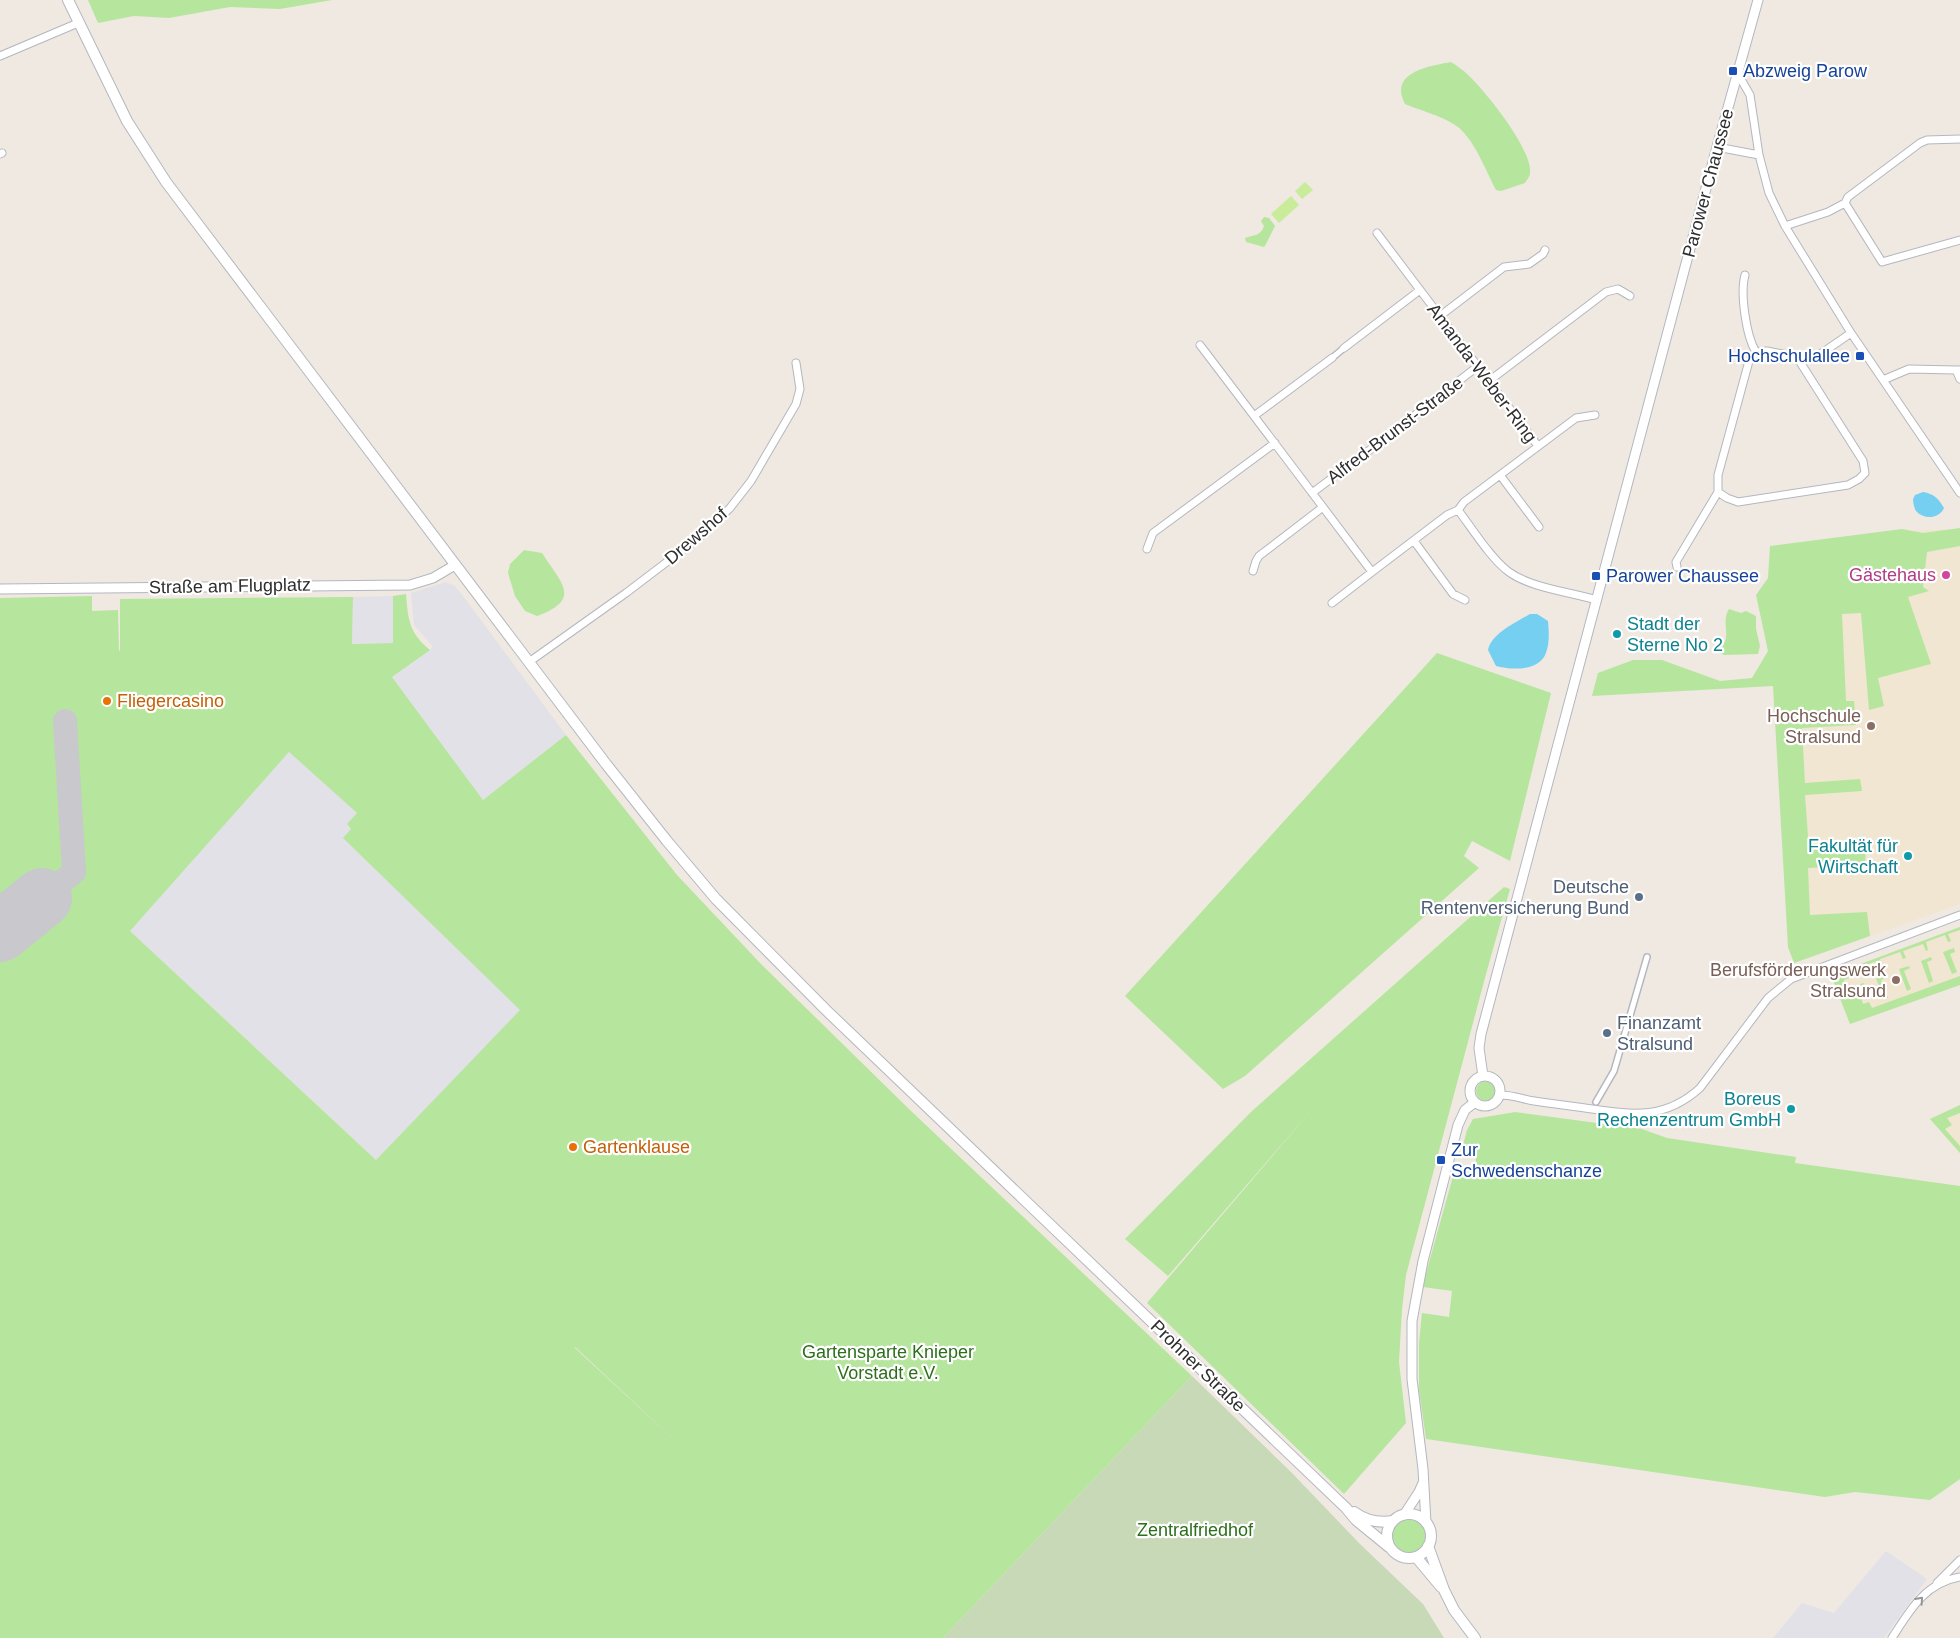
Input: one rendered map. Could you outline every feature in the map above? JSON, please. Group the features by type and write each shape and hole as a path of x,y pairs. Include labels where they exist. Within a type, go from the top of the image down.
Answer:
{"main road":[{"name":"Prohner Straße","path":"68,0 127,121 166,182 528,662 624,787 716,899 826,1010 1346,1508 1356,1520 1389,1547"},
{"name":"Prohner Straße","path":"1346,1508 1364,1518 1382,1522 1393,1520"},
{"path":"1428,1546 1416,1557 1401,1557 1389,1547 1387,1530 1393,1520 1404,1515 1419,1517 1426,1523 1430,1534 1428,1546 1444,1590 1454,1610 1475,1638"},
{"path":"1416,1557 1444,1590"}],"street":[{"name":"Parower Chaussee","path":"1483,1076 1479,1048 1481,1034 1717,147 1758,0"},
{"path":"0,56 78,23"},
{"path":"1738,74 1750,95 1758,155 1769,193 1785,226 1851,333 1960,493"},
{"path":"1785,226 1828,212 1845,203 1848,197 1926,140 1960,139"},
{"path":"1717,147 1758,155"},
{"path":"1845,203 1882,262 1960,240"},
{"name":"Amanda-Weber-Ring","path":"1332,604 1447,515 1458,510 1464,502 1538,446 1377,233"},
{"path":"1440,316 1504,267 1529,264 1543,254 1545,250"},
{"path":"1745,275 1742,286 1746,314 1750,341 1756,352"},
{"path":"1489,381 1606,292 1618,289 1630,296"},
{"name":"Amanda-Weber-Ring","path":"1254,416 1420,290"},
{"path":"1800,362 1819,356 1851,333"},
{"path":"1200,345 1372,572"},
{"path":"1718,492 1738,502 1848,485 1865,473 1863,461 1800,362 1793,356 1781,353 1756,352"},
{"path":"1677,567 1676,562 1682,550 1718,492 1718,475 1735,412 1749,361 1756,352"},
{"name":"Drewshof","path":"528,662 626,593 701,536 730,508 751,481 796,404 800,389 796,363"},
{"name":"Alfred-Brunst-Straße","path":"1312,493 1478,366"},
{"path":"1883,380 1909,369 1958,370 1960,379"},
{"path":"1538,446 1576,418 1595,414"},
{"path":"1147,549 1153,533 1274,443"},
{"path":"1500,475 1539,528"},
{"path":"1253,571 1259,556 1323,507"},
{"path":"1458,510 1499,563 1512,574 1531,582 1597,600"},
{"path":"1414,541 1453,594 1465,600"},
{"name":"Straße am Flugplatz","path":"0,589 410,585 434,578 455,565"},
{"path":"1500,1095 1512,1095 1532,1101 1627,1113 1649,1113 1663,1110 1690,1098 1700,1088 1768,998 1791,979 1960,915"},
{"path":"1596,1102 1614,1071 1647,957"},
{"path":"1483,1076 1493,1078 1500,1085 1500,1095 1494,1104 1484,1106 1475,1102 1470,1089 1475,1080 1483,1076"},
{"path":"1426,1523 1424,1481 1412,1379 1411,1340 1414,1303 1422,1261 1458,1125 1465,1110 1475,1102"},
{"path":"1404,1515 1424,1481"},
{"path":"1892,1638 1914,1606 1960,1560"},
{"path":"1936,1584 1960,1577"}],"shaded area":[{"name":"Hochschule Stralsund","path":"1960,529 1960,904 1794,963 1773,549 1903,531"},
{"path":"446,582 455,586 566,735 483,800 392,677 433,647 414,625 411,593"},
{"path":"393,596 393,643 352,644 353,597"},
{"path":"289,752 357,813 347,824 351,829 344,838 521,1010 432,1106 376,1160 130,931"},
{"name":"Berufsförderungswerk Stralsund","path":"1960,927 1960,985 1850,1024 1831,975"},
{"path":"1960,1105 1960,1153 1930,1119"},
{"path":"1886,1551 1927,1579 1884,1638 1773,1638 1802,1603 1834,1613"}],"green space":[{"path":"88,0 332,0 280,9 230,7 169,18 134,16 98,23"},
{"path":"1451,62 1475,82 1506,120 1516,136 1529,163 1530,174 1525,183 1501,191 1496,190 1473,145 1462,130 1443,118 1405,104 1401,93 1402,85 1407,78 1414,72"},
{"path":"1305,182 1313,190 1302,199 1295,191"},
{"path":"1291,196 1299,205 1279,223 1271,214"},
{"path":"1264,217 1269,218 1275,226 1264,247 1246,242 1245,238 1261,232 1264,226 1261,221"},
{"path":"1960,528 1960,546 1927,552 1923,587 1929,591 1908,597 1931,664 1878,678 1884,706 1869,710 1861,613 1842,614 1846,701 1854,701 1856,725 1802,728 1805,783 1860,779 1862,791 1805,795 1809,850 1866,846 1865,865 1808,868 1810,915 1867,912 1870,936 1794,963 1788,947 1773,686 1592,696 1598,673 1633,660 1662,660 1720,681 1752,678 1768,651 1756,595 1768,578 1770,546 1902,529 1923,533"},
{"path":"524,550 542,553 564,589 564,597 560,603 551,610 537,616 525,611 515,596 508,573 510,564"},
{"name":"Gartensparte Knieper Vorstadt e.V.","path":"406,594 411,625 418,638 430,650 392,677 483,800 566,735 677,875 761,964 911,1111 1192,1376 943,1638 0,1638 0,598 92,596 92,611 118,610 119,651 120,599 353,597 352,644 393,643 393,596","holes":["289,752 357,813 347,824 351,829 343,838 520,1010 376,1160 130,931","575,1347 684,1449 575,1348"]},
{"path":"1729,609 1741,613 1746,611 1756,616 1756,629 1760,646 1758,654 1724,655 1720,653 1726,638 1726,620"},
{"path":"1437,653 1551,693 1510,861 1472,841 1464,856 1479,868 1245,1076 1223,1089 1125,996"},
{"path":"1504,887 1510,889 1406,1275 1399,1362 1406,1423 1344,1494 1147,1303 1315,1106 1168,1276 1125,1239 1252,1111"},
{"path":"1960,927 1960,930 1948,934 1951,941 1948,942 1945,935 1926,942 1928,950 1926,951 1923,944 1903,951 1906,958 1903,959 1900,952 1880,959 1883,967 1880,968 1877,961 1858,968 1860,975 1857,976 1855,969 1847,972 1849,978 1844,980 1847,989 1853,987 1855,992 1862,990 1860,984 1864,983 1866,992 1860,995 1863,1004 1869,1002 1872,1008 1960,976 1960,985 1850,1024 1831,975"},
{"path":"1954,948 1955,952 1950,954 1957,972 1952,974 1943,952"},
{"path":"1931,957 1932,960 1927,962 1933,981 1929,983 1921,961"},
{"path":"1909,966 1910,968 1904,971 1911,989 1907,991 1899,969"},
{"path":"1886,974 1887,977 1881,980 1888,998 1884,999 1876,978"},
{"path":"1486,1081 1493,1084 1496,1091 1493,1098 1486,1101 1479,1098 1476,1091 1479,1084"},
{"path":"1960,1105 1960,1113 1947,1118 1952,1125 1945,1129 1960,1146 1960,1153 1930,1119"},
{"path":"1515,1112 1642,1129 1667,1138 1796,1157 1795,1163 1960,1186 1960,1479 1930,1500 1855,1492 1825,1497 1426,1439 1419,1390 1419,1343 1422,1313 1449,1317 1452,1291 1423,1287 1425,1277 1455,1169 1475,1171 1476,1158 1460,1156 1467,1130 1473,1119"},
{"name":"Zentralfriedhof","path":"1192,1376 1291,1472 1360,1544 1423,1604 1444,1638 943,1638"},
{"path":"1409,1520 1416,1521 1421,1525 1425,1530 1425,1544 1421,1549 1416,1553 1409,1554 1402,1553 1397,1549 1393,1544 1392,1537 1393,1530 1397,1525 1402,1521"}],"water":[{"path":"1923,492 1933,495 1938,499 1944,508 1942,512 1935,516 1927,517 1916,511 1913,499 1915,495"},
{"path":"1530,614 1537,614 1548,621 1548,644 1544,657 1540,662 1529,667 1515,669 1496,666 1488,650 1490,644 1505,629"}],"taxiway":[{"path":"42,898 74,872 65,721"}],"runway":[{"path":"0,932 42,898"}],"place":[{"name":"Abzweig Parow","path":"1733,71"},
{"name":"Hochschulallee","path":"1860,356"},
{"name":"Gästehaus","path":"1946,575"},
{"name":"Parower Chaussee","path":"1596,576"},
{"name":"Stadt der Sterne No 2","path":"1617,634"},
{"name":"Fliegercasino","path":"107,701"},
{"name":"Hochschule Stralsund","path":"1871,726"},
{"name":"Fakultät für Wirtschaft","path":"1908,856"},
{"name":"Deutsche Rentenversicherung Bund","path":"1639,897"},
{"name":"Berufsförderungswerk Stralsund","path":"1896,980"},
{"name":"Finanzamt Stralsund","path":"1607,1033"},
{"name":"Boreus Rechenzentrum GmbH","path":"1791,1109"},
{"name":"Gartenklause","path":"573,1147"},
{"name":"Zur Schwedenschanze","path":"1441,1160"}]}
